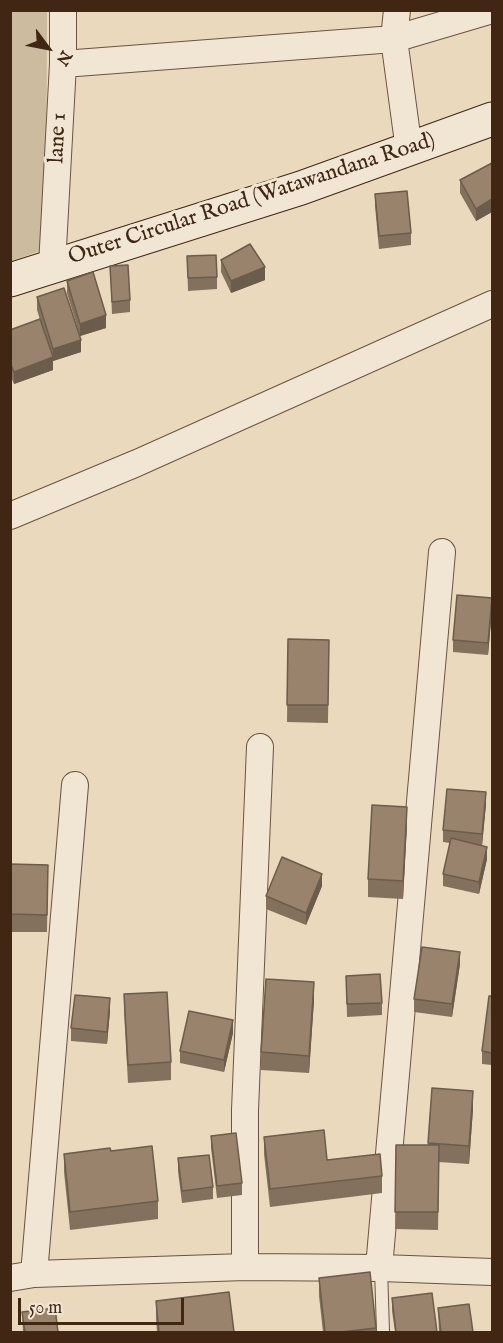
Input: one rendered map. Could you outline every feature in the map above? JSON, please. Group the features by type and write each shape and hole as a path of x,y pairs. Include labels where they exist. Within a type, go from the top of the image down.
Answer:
{"main road":[{"name":"Outer Circular Road (Watawandana Road)","path":"10,280 301,188 492,119"}],"street":[{"name":"lane 1","path":"52,266 63,64 63,10"},
{"path":"397,10 393,39 409,150"},
{"path":"63,64 393,39 492,10"},
{"path":"10,516 137,464 492,304"},
{"path":"381,1268 380,1257 442,552"},
{"path":"245,1267 245,1110 260,747"},
{"path":"75,785 22,1276 245,1267 492,1272"}],"lane":[{"path":"381,1268 383,1332"}],"shaded area":[{"path":"10,11 47,11 46,249 11,261"}],"building":[{"path":"492,163 492,199 476,209 460,180"},
{"path":"407,191 411,233 379,236 375,194"},
{"path":"250,244 265,267 231,281 221,260"},
{"path":"216,255 217,277 188,278 187,256"},
{"path":"128,265 130,300 112,302 110,266"},
{"path":"93,272 106,315 80,324 67,281"},
{"path":"64,288 81,340 53,349 37,297"},
{"path":"40,319 53,357 14,372 10,363 10,330"},
{"path":"457,595 492,598 488,643 453,640"},
{"path":"288,639 329,640 328,705 287,705"},
{"path":"447,789 486,792 482,834 443,830"},
{"path":"372,805 407,807 403,881 368,879"},
{"path":"451,838 487,847 479,882 443,874"},
{"path":"282,857 322,874 306,913 266,896"},
{"path":"10,864 48,865 47,915 10,914"},
{"path":"422,947 460,952 452,1004 414,999"},
{"path":"380,974 382,1003 347,1004 346,976"},
{"path":"266,979 314,982 309,1056 261,1052"},
{"path":"167,992 171,1062 128,1065 124,994"},
{"path":"75,995 110,998 107,1032 71,1028"},
{"path":"489,996 492,996 492,1053 482,1051"},
{"path":"189,1011 233,1020 224,1060 180,1051"},
{"path":"432,1088 473,1091 469,1146 428,1143"},
{"path":"324,1130 327,1160 380,1154 382,1176 270,1189 264,1137"},
{"path":"236,1133 242,1183 217,1186 211,1136"},
{"path":"396,1145 439,1145 438,1212 395,1212"},
{"path":"152,1146 158,1201 70,1212 64,1154 110,1148 111,1151"},
{"path":"209,1155 213,1187 182,1191 178,1158"},
{"path":"370,1272 376,1328 325,1332 319,1278"},
{"path":"229,1292 234,1332 159,1332 156,1301"},
{"path":"432,1293 437,1332 396,1332 392,1298"},
{"path":"469,1304 473,1332 441,1332 438,1308"},
{"path":"55,1308 58,1332 25,1332 22,1312"}]}
